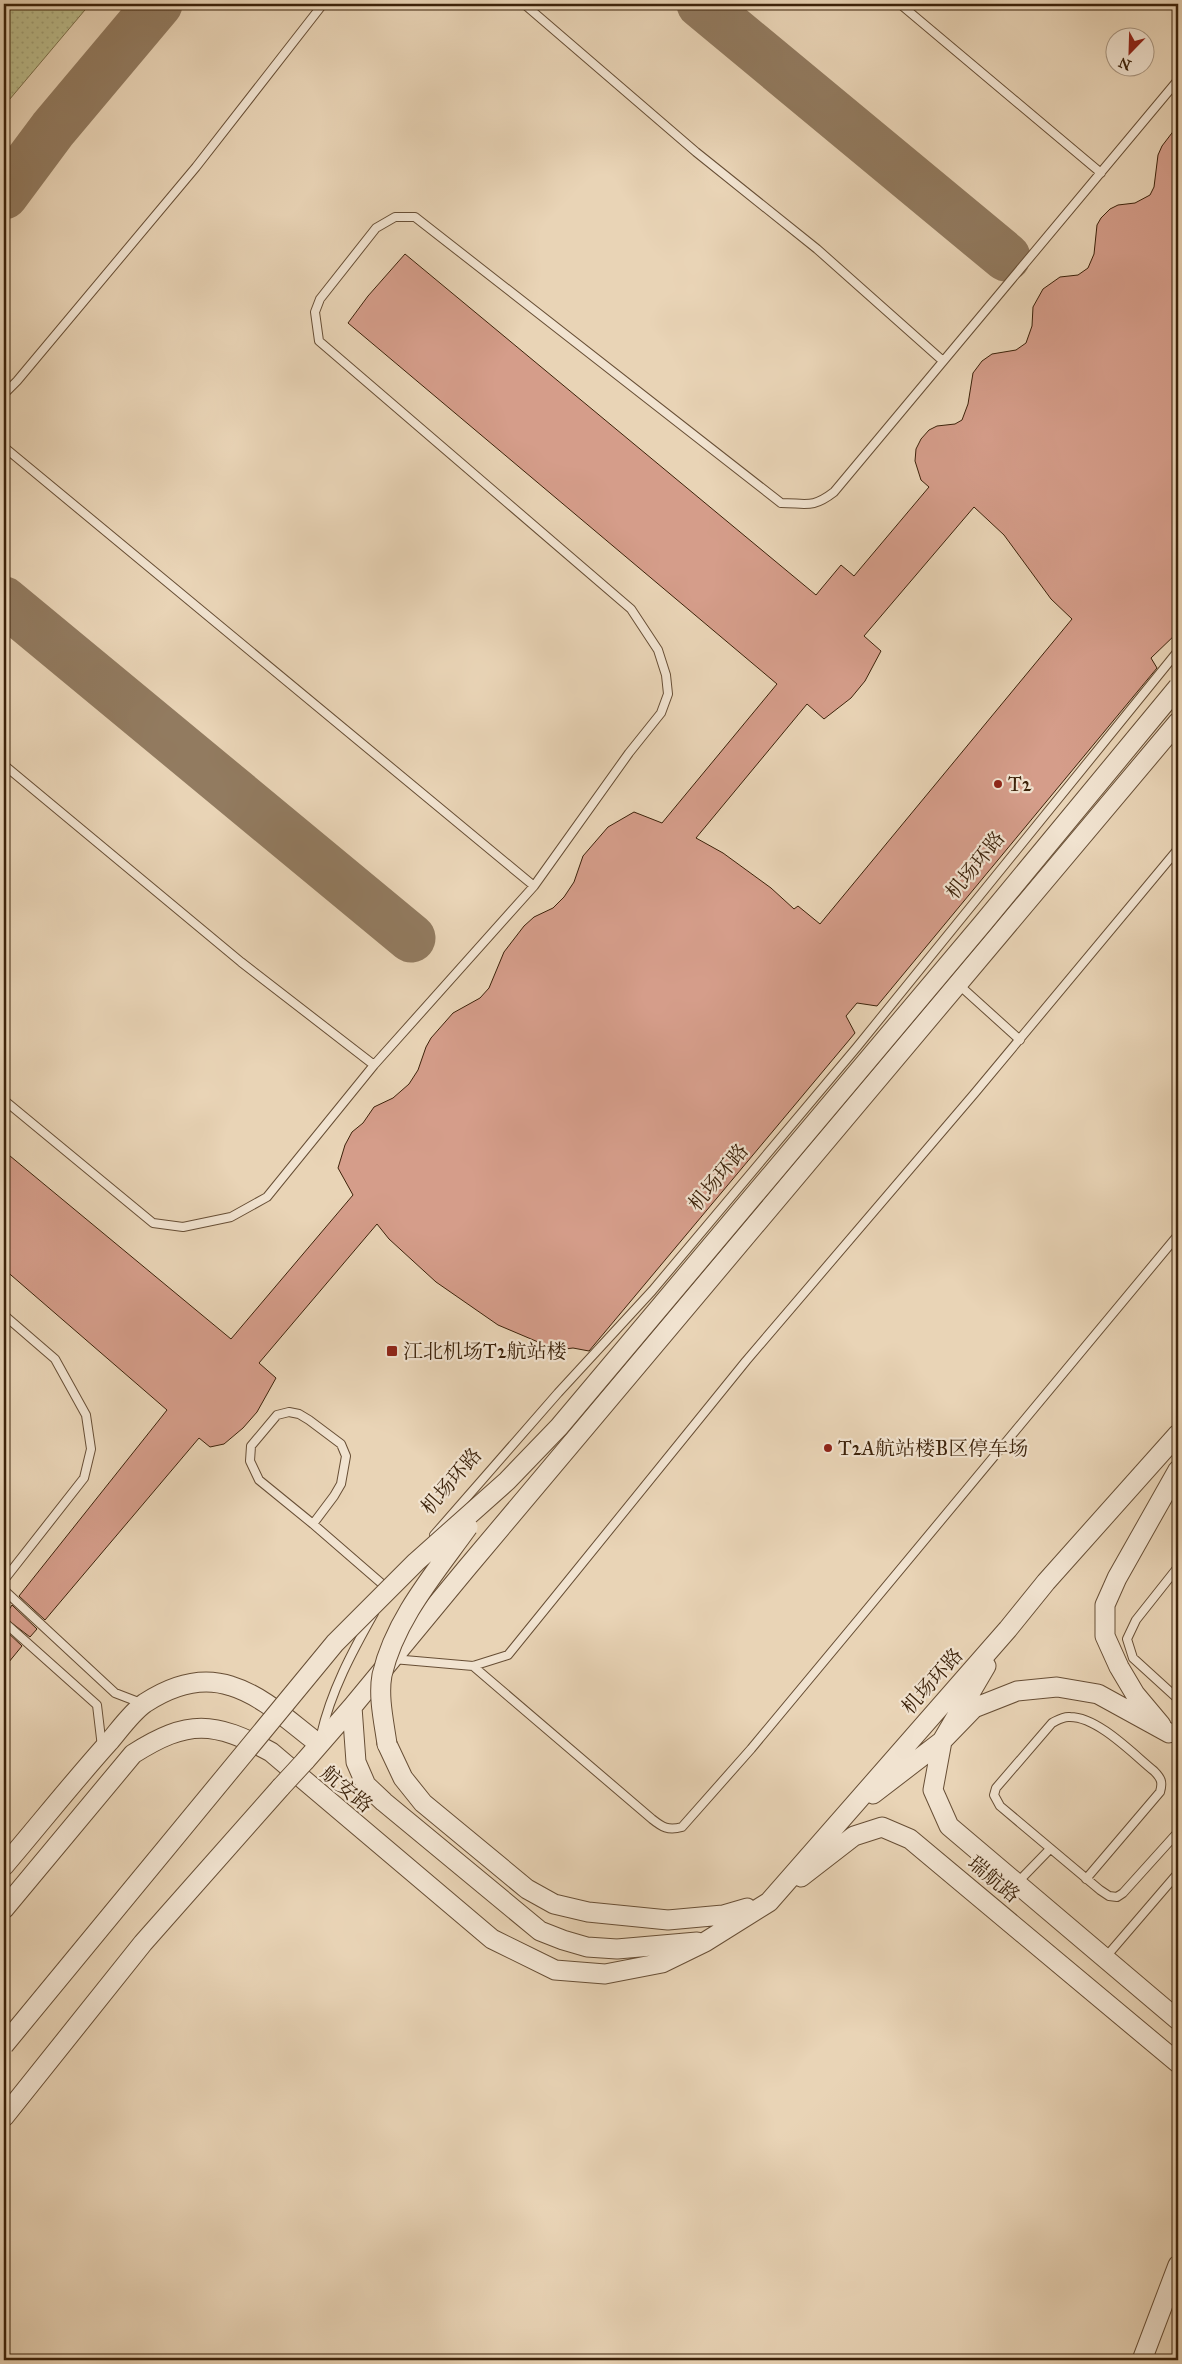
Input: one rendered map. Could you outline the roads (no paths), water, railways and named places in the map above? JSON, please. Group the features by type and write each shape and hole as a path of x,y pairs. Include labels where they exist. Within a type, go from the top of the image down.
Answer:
{"street":[{"name":"机场环路","path":"487,1499 559,1427 983,923 1178,687"},
{"name":"机场环路","path":"4,2117 143,1943 352,1707 1178,722"},
{"name":"机场环路","path":"705,1942 769,1902 1008,1629 1046,1582 1178,1434"},
{"path":"1174,1737 1135,1694 1119,1667 1105,1636 1105,1605 1116,1578 1178,1470"},
{"path":"487,1499 410,1608 393,1641 382,1676 381,1704 387,1744 403,1778 423,1803 527,1888 554,1904 588,1912 668,1920 723,1915 769,1902"},
{"path":"4,2045 335,1642 416,1562 487,1499"},
{"path":"942,1740 1008,1629"},
{"name":"航安路","path":"4,1866 143,1704 168,1690 189,1683 208,1682 231,1685 255,1696 319,1744"},
{"path":"838,1822 942,1740 974,1708 1017,1691 1057,1687 1098,1694 1174,1737"},
{"path":"352,1707 356,1762 366,1785 540,1931 587,1947 617,1950 705,1942"},
{"name":"航安路","path":"4,1909 132,1754 156,1739 187,1727 220,1729 244,1738 271,1752 492,1938 555,1970 605,1974 662,1963 705,1942"},
{"name":"瑞航路","path":"942,1740 933,1790 949,1826 1178,2020"},
{"name":"瑞航路","path":"769,1902 854,1836 882,1827 910,1839 1178,2063"},
{"path":"1142,2360 1178,2265"}],"lane":[{"path":"4,394 23,374 196,167 323,4"},
{"path":"524,4 696,152 817,249 943,361"},
{"path":"900,4 1101,173"},
{"path":"4,1100 153,1222 183,1227 231,1218 267,1197 374,1065 534,886 629,753 661,713 668,694 666,675 658,650 631,609 319,341 315,312 320,299 376,228 395,217 414,216 781,503 810,505 821,502 834,492 1178,80"},
{"path":"4,447 534,886"},
{"name":"机场环路","path":"319,1744 325,1716 343,1673 388,1589 558,1393 652,1291 863,1039 1178,651"},
{"path":"4,765 241,962 374,1065"},
{"path":"392,1659 473,1666 508,1655 746,1361 1020,1040 1178,849"},
{"path":"958,983 1020,1040"},
{"path":"473,1666 663,1828 682,1827 751,1749 1178,1235"},
{"path":"4,1315 55,1359 86,1415 91,1449 84,1478 4,1580"},
{"path":"313,1524 334,1496 340,1484 346,1456 341,1444 304,1417 289,1412 277,1415 251,1446 250,1461 259,1480 388,1589"},
{"path":"1178,1567 1136,1620 1127,1639 1133,1658 1143,1670 1178,1699"},
{"path":"4,1590 115,1693 143,1704"},
{"path":"4,1622 97,1705 102,1750"},
{"path":"1086,1879 1160,1792 1162,1784 1154,1771 1095,1724 1082,1718 1062,1718 1052,1723 996,1788 994,1795 1000,1806 1086,1879 1109,1896 1117,1896 1123,1893 1178,1832"},
{"path":"1017,1883 1050,1849"},
{"path":"1105,1958 1178,1873"}],"place":[{"name":"T2","path":"998,784"},
{"name":"江北机场T2航站楼","path":"392,1351"},
{"name":"T2A航站楼B区停车场","path":"828,1448"}]}
